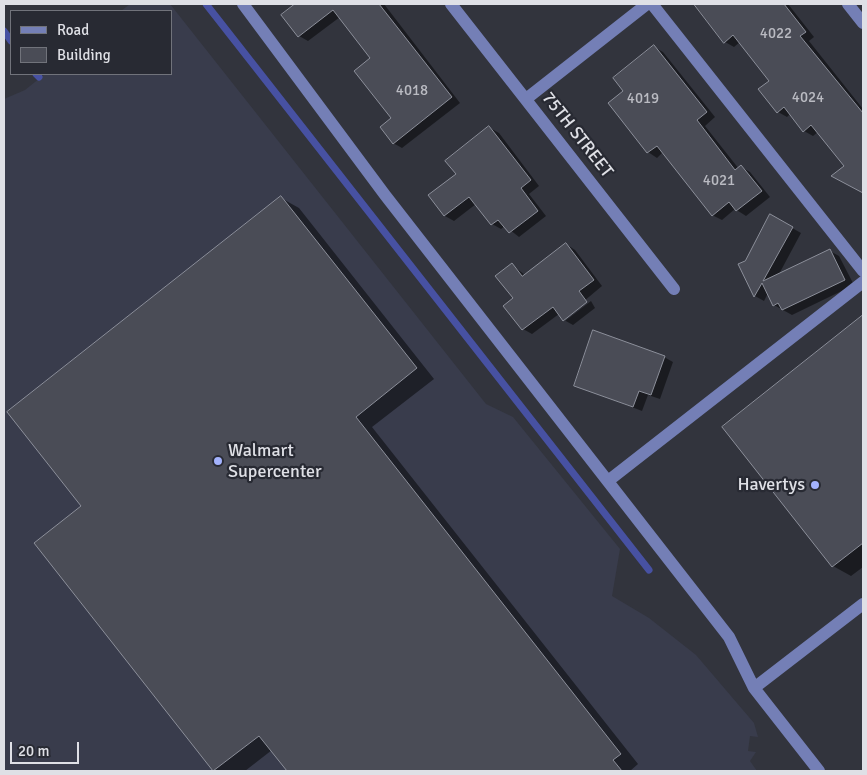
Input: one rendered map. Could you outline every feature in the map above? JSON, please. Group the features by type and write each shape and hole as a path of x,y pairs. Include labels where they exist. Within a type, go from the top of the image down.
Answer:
{"street":[{"path":"242,4 385,195 729,637 754,688 818,771"},
{"name":"75TH STREET","path":"451,4 674,289"},
{"path":"526,99 647,4"},
{"path":"652,4 863,271"},
{"path":"848,4 863,23"},
{"path":"608,481 863,282"},
{"path":"754,688 863,604"}],"shaded area":[{"path":"130,4 170,4 486,404 513,417 620,549 612,596 649,618 696,655 754,723 758,737 750,736 748,751 756,752 750,761 757,771 4,771 4,99 25,90 44,75 172,75 172,10 122,10"}],"building":[{"path":"295,4 379,4 452,97 393,144 380,127 391,118 354,71 370,58 333,10 298,37 281,15"},
{"path":"694,4 784,4 806,32 800,36 863,113 863,193 831,176 844,166 811,125 803,132 784,107 777,113 758,89 769,81 733,35 724,43"},
{"path":"654,45 707,112 697,120 735,170 741,165 762,191 736,211 729,202 712,216 657,146 647,153 608,103 623,91 613,78"},
{"path":"489,126 531,180 521,188 538,211 509,233 498,220 491,225 469,197 444,216 428,195 456,174 445,161"},
{"name":"Walmart Supercenter","path":"281,196 417,368 356,417 621,754 613,760 622,771 287,771 259,736 213,771 34,543 81,506 7,412"},
{"path":"770,214 793,227 763,281 830,249 845,280 782,310 778,303 773,306 762,283 754,297 738,264 745,261"},
{"path":"566,243 594,280 579,291 587,302 563,321 553,307 522,330 503,306 513,298 495,276 512,263 522,276"},
{"name":"Havertys","path":"863,315 863,543 832,567 722,427"},
{"path":"593,330 665,356 651,395 639,391 633,407 574,386"}],"waterway":[{"path":"206,4 649,570"},
{"path":"4,31 10,40"}],"place":[{"name":"Walmart Supercenter","path":"218,461"},
{"name":"Havertys","path":"815,485"}]}
